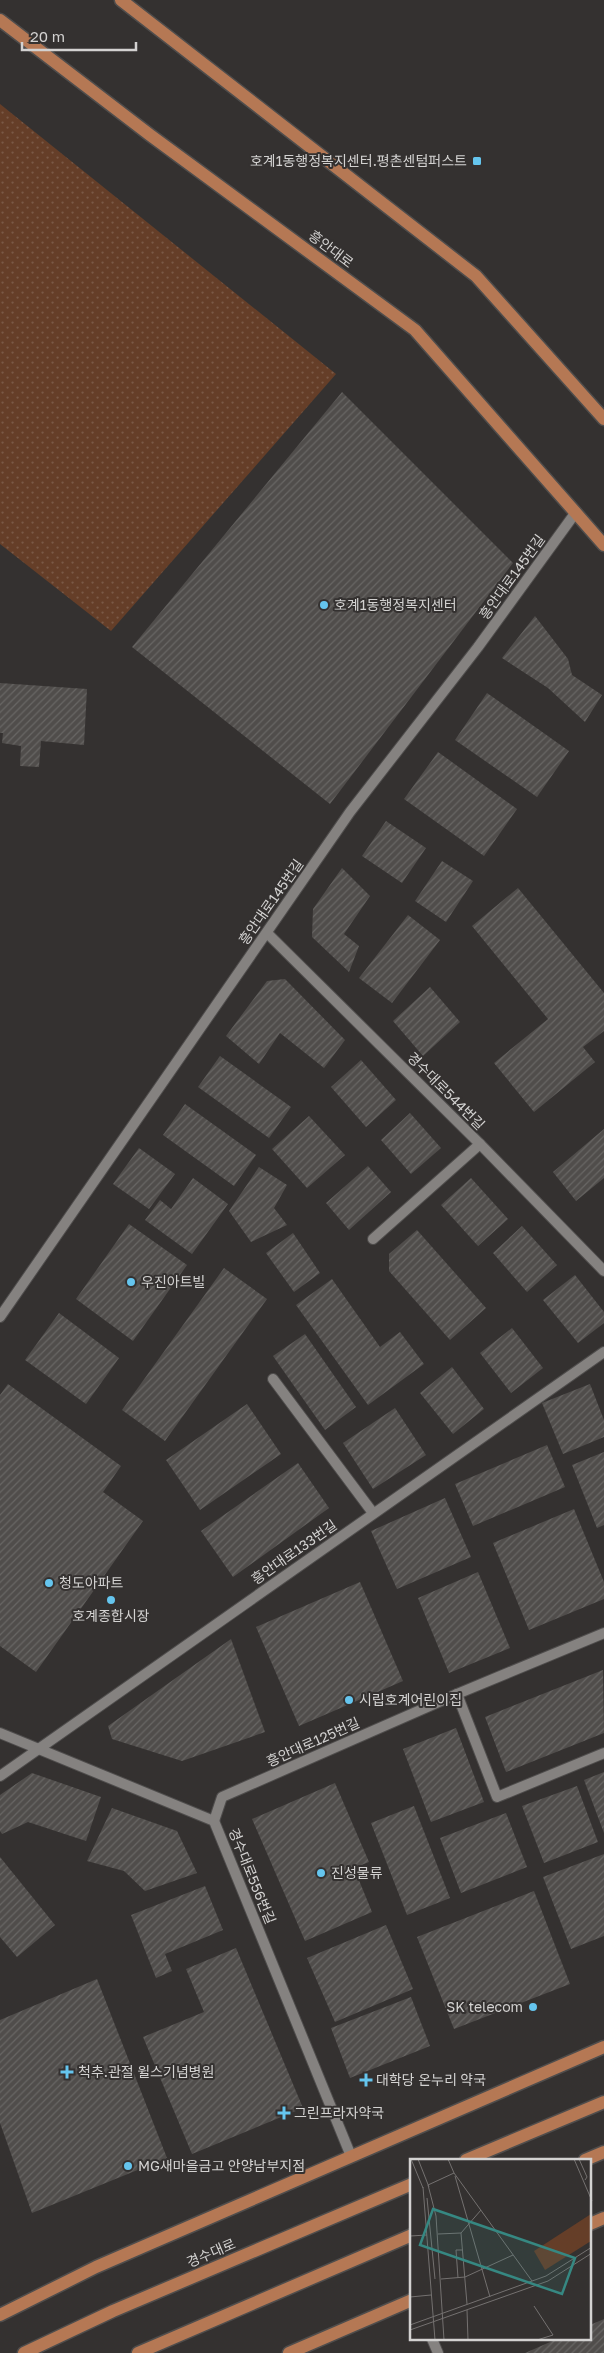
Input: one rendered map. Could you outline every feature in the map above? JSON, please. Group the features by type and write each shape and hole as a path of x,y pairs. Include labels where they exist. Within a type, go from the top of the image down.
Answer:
{"main road":[{"path":"121,0 476,276 604,419"},
{"name":"흥안대로","path":"0,20 150,135 415,330 604,545"},
{"path":"0,2315 96,2267 604,2047"},
{"path":"468,2159 604,2102"},
{"path":"587,2159 604,2152"},
{"name":"경수대로","path":"24,2353 113,2310 410,2185"},
{"path":"592,2223 604,2218"},
{"path":"138,2353 410,2236"},
{"path":"289,2353 410,2301"}],"street":[{"name":"흥안대로145번길","path":"0,1317 350,812 478,647 576,512"},
{"name":"경수대로544번길","path":"267,933 604,1270"},
{"path":"373,1239 480,1144"},
{"name":"흥안대로133번길","path":"0,1776 604,1352"},
{"path":"273,1379 372,1514"},
{"name":"흥안대로125번길","path":"214,1820 222,1797 458,1694 604,1633"},
{"path":"458,1694 497,1797 604,1753"},
{"name":"경수대로556번길","path":"0,1734 214,1820 351,2156"},
{"path":"432,2340 438,2353"}],"shaded area":[{"path":"0,104 336,374 111,631 0,544"}],"building":[{"name":"호계1동행정복지센터","path":"342,392 513,563 330,804 132,647"},
{"path":"535,616 568,659 572,675 602,695 585,722 548,688 502,658"},
{"path":"0,683 87,689 84,745 41,741 39,767 20,766 21,746 2,743 3,733 0,733"},
{"path":"487,693 569,751 537,797 455,740"},
{"path":"438,752 517,809 484,856 404,799"},
{"path":"386,821 426,848 402,883 362,856"},
{"path":"442,861 473,881 446,922 415,901"},
{"path":"342,868 370,896 344,934 359,946 349,972 312,937 313,909"},
{"path":"518,888 604,993 604,1031 583,1047 595,1062 534,1112 494,1063 548,1019 472,926"},
{"path":"408,915 440,940 392,1003 359,978"},
{"path":"285,979 345,1040 324,1068 280,1033 259,1064 226,1036 267,981"},
{"path":"430,987 460,1022 423,1056 393,1021"},
{"path":"220,1056 291,1107 269,1138 198,1087"},
{"path":"361,1060 396,1100 366,1127 331,1087"},
{"path":"185,1104 256,1155 234,1186 163,1135"},
{"path":"410,1113 441,1148 411,1174 381,1140"},
{"path":"309,1116 345,1155 307,1188 272,1149"},
{"path":"604,1129 604,1178 576,1201 553,1172"},
{"path":"139,1148 175,1174 149,1209 113,1184"},
{"path":"368,1166 391,1192 349,1230 326,1203"},
{"path":"259,1167 287,1185 274,1208 287,1225 251,1242 229,1211"},
{"path":"193,1178 228,1204 192,1254 145,1220 160,1200 171,1209"},
{"path":"471,1178 508,1219 478,1246 441,1205"},
{"name":"우진아트빌","path":"129,1224 187,1265 133,1341 76,1299"},
{"path":"522,1226 557,1265 527,1292 493,1253"},
{"path":"417,1230 486,1308 450,1340 389,1271 389,1254"},
{"path":"293,1233 320,1273 294,1292 266,1253"},
{"path":"224,1268 267,1299 165,1441 122,1410"},
{"path":"575,1275 604,1312 604,1323 578,1343 543,1300"},
{"path":"332,1279 380,1347 400,1332 424,1364 368,1405 296,1305"},
{"path":"59,1313 119,1358 86,1404 25,1360"},
{"path":"512,1328 543,1368 511,1393 480,1353"},
{"path":"305,1334 356,1407 325,1430 273,1356"},
{"path":"452,1367 484,1409 453,1434 420,1393"},
{"name":"청도아파트","path":"8,1384 121,1466 103,1492 143,1521 36,1672 0,1646 0,1395"},
{"path":"590,1384 604,1420 604,1437 563,1454 542,1403"},
{"path":"247,1404 281,1454 200,1510 166,1460"},
{"path":"395,1408 426,1455 373,1489 343,1443"},
{"path":"547,1445 565,1487 473,1526 455,1484"},
{"path":"604,1452 604,1525 597,1528 572,1465"},
{"path":"298,1463 329,1508 233,1577 201,1531"},
{"path":"445,1498 471,1557 397,1589 371,1531"},
{"path":"574,1509 604,1582 604,1599 529,1630 493,1543"},
{"path":"478,1572 510,1648 449,1673 418,1598"},
{"path":"360,1582 403,1681 299,1726 256,1627"},
{"path":"231,1639 265,1732 182,1761 112,1739 108,1726"},
{"path":"603,1670 604,1733 506,1772 485,1717"},
{"path":"456,1728 484,1802 431,1822 403,1749"},
{"path":"604,1772 604,1833 584,1780"},
{"path":"32,1773 101,1797 86,1841 28,1822 2,1834 0,1831 0,1795"},
{"path":"335,1783 369,1862 354,1868 372,1912 305,1941 252,1819"},
{"path":"577,1786 598,1842 544,1863 522,1806"},
{"path":"414,1806 450,1898 407,1915 371,1823"},
{"path":"112,1808 177,1831 197,1873 145,1891 124,1871 87,1861"},
{"path":"506,1813 527,1867 461,1893 440,1838"},
{"path":"604,1854 604,1936 571,1949 543,1877"},
{"path":"0,1857 55,1925 17,1957 0,1937"},
{"path":"205,1886 223,1930 165,1954 172,1971 156,1978 131,1915"},
{"path":"534,1891 570,1984 454,2029 417,1937"},
{"path":"386,1925 413,1989 335,2022 307,1958"},
{"path":"236,1948 303,2108 192,2154 143,2037 204,2012 186,1969"},
{"name":"척추.관절 윌스기념병원","path":"97,1979 167,2158 32,2213 0,2123 0,2020"},
{"path":"411,1997 430,2046 350,2078 331,2028"},
{"path":"604,2319 604,2353 525,2353 555,2340 592,2340 592,2324"}],"place":[{"name":"호계1동행정복지센터.평촌센텀퍼스트","path":"477,161"},
{"name":"호계1동행정복지센터","path":"324,605"},
{"name":"우진아트빌","path":"131,1282"},
{"name":"청도아파트","path":"49,1583"},
{"name":"호계종합시장","path":"111,1600"},
{"name":"시립호계어린이집","path":"349,1700"},
{"name":"진성물류","path":"321,1873"},
{"name":"SK telecom","path":"533,2007"},
{"name":"척추.관절 윌스기념병원","path":"67,2072"},
{"name":"대학당 온누리 약국","path":"366,2080"},
{"name":"그린프라자약국","path":"284,2113"},
{"name":"MG새마을금고 안양남부지점","path":"128,2166"}]}
